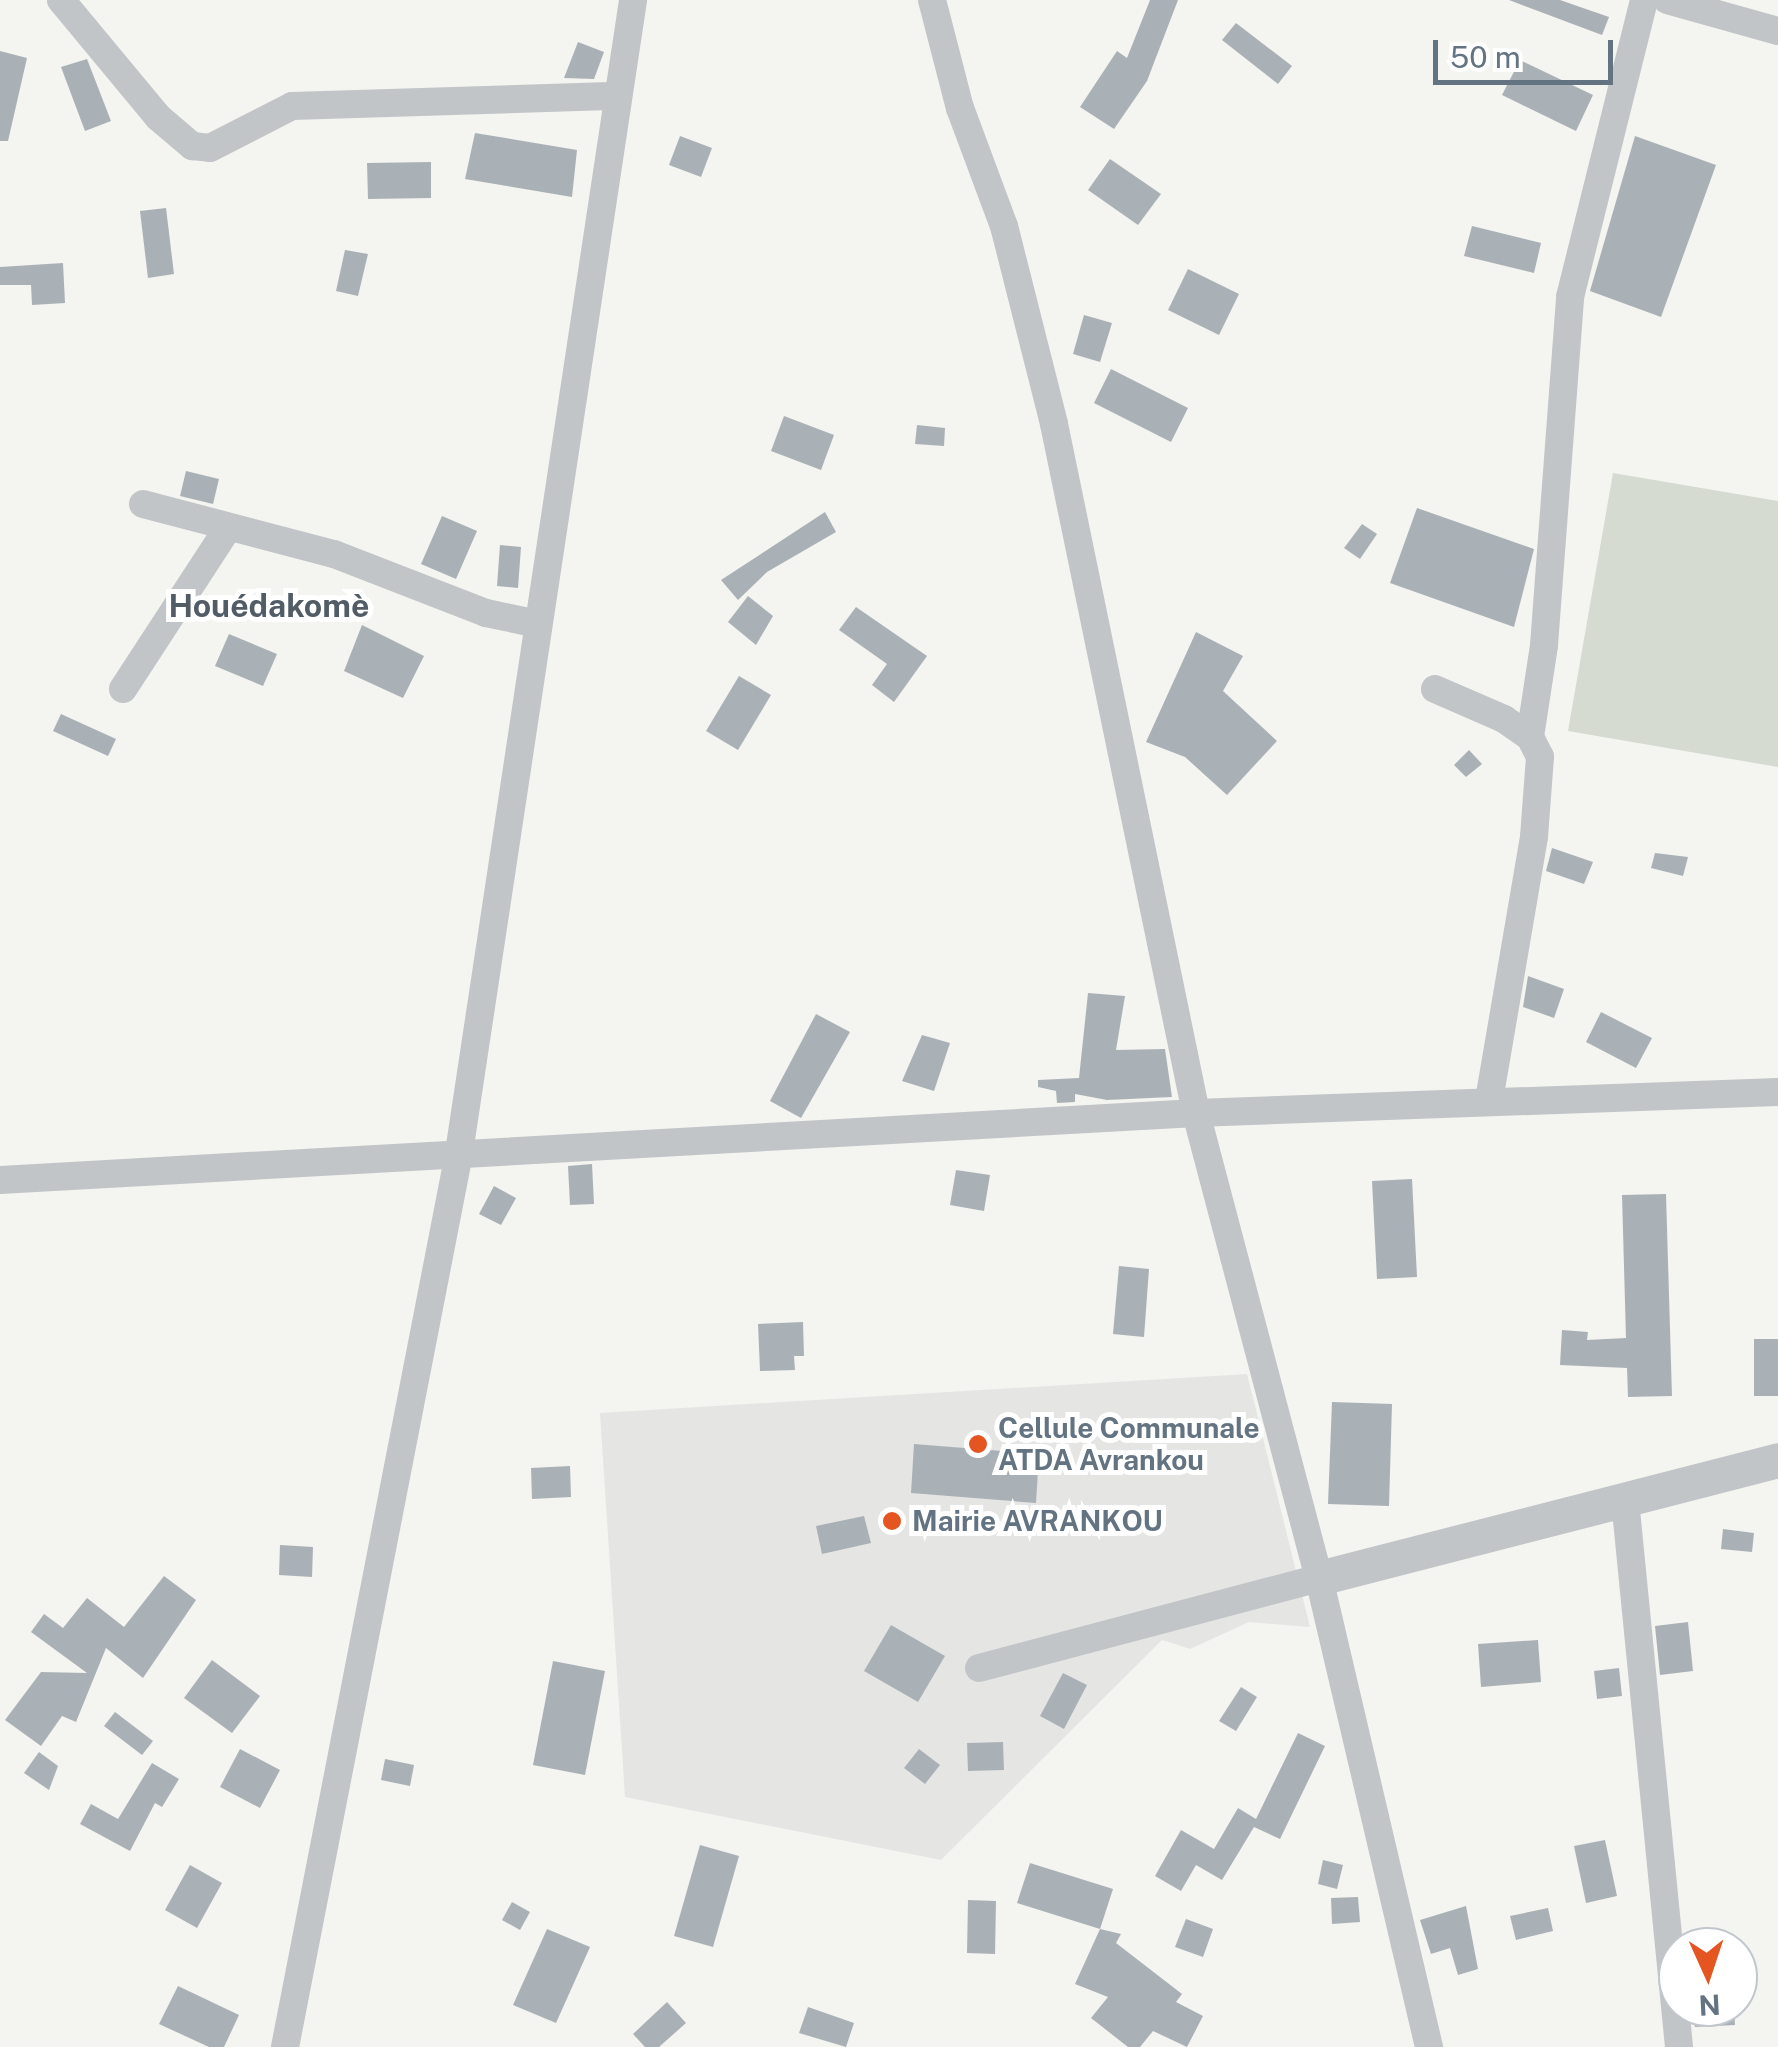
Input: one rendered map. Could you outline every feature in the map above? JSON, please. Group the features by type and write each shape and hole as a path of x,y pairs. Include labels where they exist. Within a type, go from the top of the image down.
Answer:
{"street":[{"path":"61,0 158,117 192,146 210,148 292,106 618,96"},
{"path":"285,2047 458,1158 633,0"},
{"path":"932,0 960,108 1004,226 1054,424 1196,1113 1319,1578 1429,2047"},
{"path":"1489,1100 1536,818 1540,757 1530,737 1544,645 1570,297 1644,0"},
{"path":"1667,0 1778,30"},
{"path":"144,504 226,530 334,554 486,613 538,624"},
{"path":"122,688 226,530"},
{"path":"1436,689 1530,737"},
{"path":"0,1180 458,1158 1196,1113 1778,1092"},
{"path":"979,1668 1778,1460"},
{"path":"1625,1500 1680,2047"}],"shaded area":[{"path":"1613,473 1778,501 1778,767 1568,731"},
{"name":"Mairie AVRANKOU","path":"1247,1374 1310,1627 1249,1622 1190,1649 1162,1640 941,1860 625,1797 600,1413"}],"building":[{"path":"1150,0 1178,0 1147,81 1114,129 1080,107 1117,51 1127,58"},
{"path":"1509,0 1560,0 1609,17 1602,35"},
{"path":"1236,23 1292,66 1278,84 1222,40"},
{"path":"578,42 604,52 594,79 564,78"},
{"path":"0,51 27,58 8,141 0,141"},
{"path":"87,59 111,121 85,131 61,67"},
{"path":"1520,60 1593,95 1576,131 1502,95"},
{"path":"475,133 577,150 572,197 465,179"},
{"path":"680,136 712,148 701,177 669,165"},
{"path":"1635,136 1716,165 1661,317 1590,291"},
{"path":"1110,159 1161,194 1138,225 1088,190"},
{"path":"431,162 431,198 368,199 367,163"},
{"path":"166,208 174,274 148,278 140,211"},
{"path":"1472,226 1541,243 1534,273 1464,256"},
{"path":"345,250 368,254 358,296 336,291"},
{"path":"63,263 65,303 32,305 31,285 0,285 0,267"},
{"path":"1188,269 1239,294 1219,335 1168,310"},
{"path":"1084,315 1112,323 1100,362 1073,354"},
{"path":"1111,369 1188,408 1171,442 1094,403"},
{"path":"784,416 834,435 821,470 771,451"},
{"path":"917,425 945,428 944,446 915,444"},
{"path":"186,471 219,479 213,504 180,496"},
{"path":"1417,508 1534,549 1514,627 1390,583"},
{"path":"825,512 836,532 767,572 738,600 721,580"},
{"path":"442,516 477,531 456,579 421,564"},
{"path":"1362,524 1377,534 1360,559 1344,548"},
{"path":"500,545 521,547 518,588 497,586"},
{"path":"748,596 773,616 756,645 728,622"},
{"path":"856,607 927,656 894,702 872,685 887,664 839,630"},
{"path":"362,625 424,656 403,698 344,671"},
{"path":"1196,632 1243,656 1223,691 1277,741 1227,795 1185,757 1146,742"},
{"path":"229,634 277,654 263,686 215,666"},
{"path":"739,676 771,695 738,750 706,731"},
{"path":"61,714 116,739 108,756 53,731"},
{"path":"1469,750 1482,764 1466,777 1454,765"},
{"path":"1552,848 1593,862 1584,884 1546,871"},
{"path":"1655,853 1688,857 1683,876 1651,868"},
{"path":"1528,976 1564,989 1554,1018 1523,1007"},
{"path":"1088,993 1125,996 1116,1050 1165,1049 1172,1097 1107,1100 1075,1094 1075,1102 1057,1103 1056,1091 1038,1087 1038,1080 1079,1078"},
{"path":"1601,1012 1652,1038 1636,1068 1586,1042"},
{"path":"816,1014 850,1032 801,1118 770,1101"},
{"path":"922,1035 950,1043 934,1091 902,1081"},
{"path":"592,1164 594,1204 570,1205 568,1166"},
{"path":"956,1170 990,1175 984,1211 950,1205"},
{"path":"1412,1179 1417,1277 1377,1279 1372,1181"},
{"path":"494,1186 516,1198 501,1225 479,1214"},
{"path":"1666,1194 1672,1396 1628,1397 1627,1368 1560,1365 1562,1330 1588,1332 1587,1340 1626,1338 1622,1195"},
{"path":"1119,1266 1149,1269 1144,1337 1113,1334"},
{"path":"803,1322 804,1356 794,1356 795,1370 760,1371 758,1324"},
{"path":"1754,1339 1778,1339 1778,1396 1754,1396"},
{"path":"1332,1402 1392,1404 1389,1506 1328,1504"},
{"path":"914,1444 1039,1454 1036,1503 911,1493"},
{"path":"570,1466 571,1497 532,1499 531,1468"},
{"path":"864,1516 871,1543 822,1554 816,1526"},
{"path":"1723,1529 1754,1533 1752,1552 1721,1549"},
{"path":"280,1545 313,1547 312,1577 279,1575"},
{"path":"164,1576 196,1600 143,1678 106,1648 76,1722 62,1716 41,1746 5,1720 41,1672 87,1673 31,1632 44,1614 63,1628 87,1598 124,1627"},
{"path":"1688,1622 1693,1671 1660,1675 1655,1626"},
{"path":"891,1625 945,1656 918,1702 864,1671"},
{"path":"1538,1640 1541,1682 1481,1687 1478,1644"},
{"path":"212,1660 260,1696 232,1733 184,1698"},
{"path":"553,1661 605,1671 585,1775 533,1765"},
{"path":"1619,1668 1622,1696 1597,1699 1594,1671"},
{"path":"1063,1673 1087,1685 1064,1729 1040,1716"},
{"path":"1241,1687 1257,1697 1236,1731 1219,1721"},
{"path":"115,1712 153,1741 142,1755 104,1726"},
{"path":"1298,1733 1325,1746 1280,1839 1254,1827 1222,1880 1196,1865 1181,1891 1155,1876 1181,1830 1214,1849 1238,1808 1256,1819"},
{"path":"1003,1742 1004,1770 968,1771 967,1743"},
{"path":"240,1749 280,1770 260,1808 220,1787"},
{"path":"919,1749 940,1765 925,1784 904,1768"},
{"path":"39,1752 58,1766 49,1790 24,1773"},
{"path":"385,1759 414,1765 410,1786 381,1780"},
{"path":"152,1763 179,1779 162,1807 155,1803 130,1851 80,1824 91,1804 118,1819"},
{"path":"1605,1840 1617,1896 1586,1903 1574,1846"},
{"path":"700,1845 739,1856 713,1947 674,1936"},
{"path":"1323,1860 1343,1865 1337,1889 1318,1884"},
{"path":"1030,1863 1113,1889 1100,1929 1017,1903"},
{"path":"190,1865 222,1883 197,1928 165,1910"},
{"path":"1358,1897 1360,1922 1332,1924 1331,1898"},
{"path":"968,1900 996,1901 995,1954 967,1953"},
{"path":"512,1902 530,1912 520,1930 502,1920"},
{"path":"1466,1906 1478,1969 1458,1975 1450,1948 1431,1954 1420,1920"},
{"path":"1548,1908 1553,1931 1516,1940 1510,1916"},
{"path":"1186,1919 1213,1929 1203,1957 1175,1947"},
{"path":"547,1929 590,1947 556,2023 513,2005"},
{"path":"1100,1929 1121,1934 1116,1943 1182,1994 1176,2002 1203,2016 1187,2047 1153,2031 1140,2047 1128,2047 1091,2018 1108,1997 1075,1984"},
{"path":"178,1986 239,2015 224,2047 209,2047 159,2024"},
{"path":"667,2002 686,2023 659,2047 645,2047 633,2034"},
{"path":"808,2007 854,2023 846,2047 799,2033"}],"place":[{"name":"Cellule Communale ATDA Avrankou","path":"978,1444"},
{"name":"Mairie AVRANKOU","path":"892,1521"}],"district":[{"name":"Houédakomè","path":"269,606"}]}
